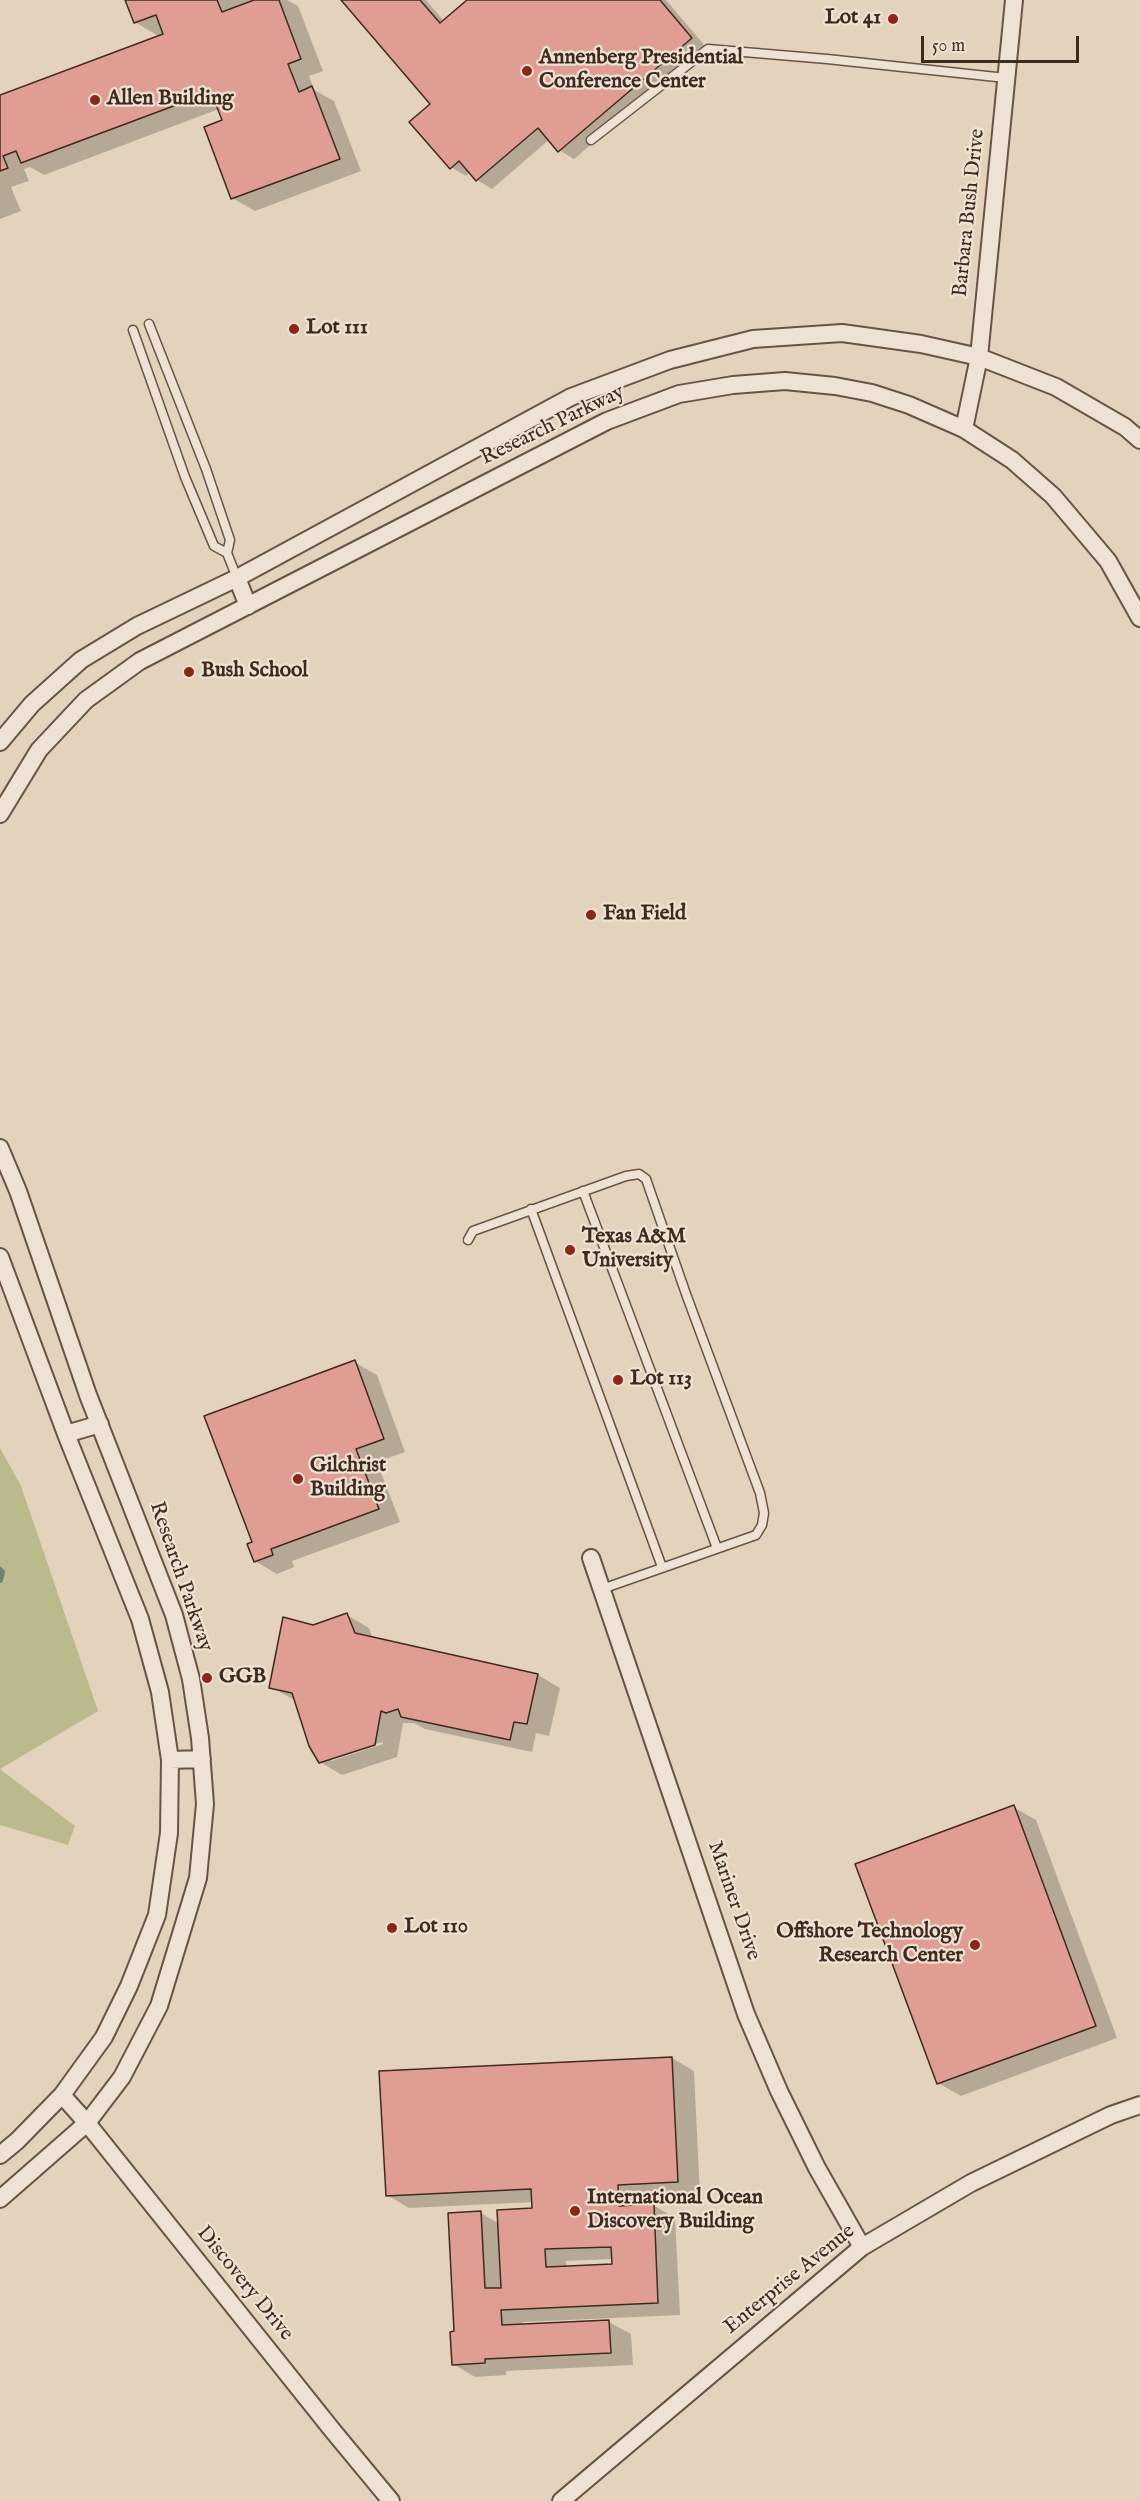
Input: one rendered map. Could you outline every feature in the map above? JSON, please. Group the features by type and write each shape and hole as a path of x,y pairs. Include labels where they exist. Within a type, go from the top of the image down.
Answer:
{"street":[{"name":"Barbara Bush Drive","path":"964,429 979,357 1014,0"},
{"name":"Research Parkway","path":"0,742 32,704 81,660 137,626 237,578 571,397 670,360 753,339 842,333 921,344 979,357 1056,387 1125,427 1140,440"},
{"name":"Research Parkway","path":"0,814 39,750 86,700 141,661 607,421 679,394 734,385 785,381 835,386 872,393 909,405 964,429 1011,460 1053,496 1108,561 1140,618"},
{"path":"237,578 248,606"},
{"name":"Research Parkway","path":"0,1148 18,1191 88,1395 174,1615 191,1679 202,1759 204,1804 198,1878 159,2006 122,2077 87,2123 0,2199"},
{"path":"0,1257 66,1434 140,1619 160,1692 170,1760 169,1833 157,1915 129,1986 104,2037 62,2095 0,2155"},
{"path":"66,1434 100,1424"},
{"name":"Mariner Drive","path":"591,1558 746,2014 789,2110 862,2247"},
{"path":"170,1760 202,1759"},
{"name":"Discovery Drive","path":"62,2095 391,2501"},
{"name":"Enterprise Avenue","path":"561,2501 862,2247 971,2183 1111,2115 1140,2105"}],"lane":[{"path":"591,140 708,49 827,58 1006,78"},
{"path":"149,324 206,469 230,540 227,553 237,578"},
{"path":"134,330 185,477 214,546 227,553"},
{"path":"468,1240 472,1231 626,1176 639,1174 646,1179 760,1493 764,1513 762,1525 756,1534 602,1589"},
{"path":"584,1191 717,1548"},
{"path":"531,1209 663,1568"}],"shaded area":[{"path":"0,1448 21,1486 98,1711 0,1769"},
{"path":"0,1769 75,1826 68,1845 0,1825"}],"building":[{"name":"Allen Building","path":"125,0 217,0 222,12 254,0 279,0 301,59 288,64 299,92 312,86 340,159 231,199 204,127 222,120 211,92 21,163 16,151 3,156 8,168 0,171 0,95 163,34 156,15 134,23"},
{"name":"Annenberg Presidential Conference Center","path":"341,0 420,0 440,23 467,0 660,0 692,38 558,152 538,128 476,181 459,161 450,169 409,122 430,104"},
{"name":"Gilchrist Building","path":"355,1360 384,1439 356,1449 379,1509 271,1549 273,1555 254,1562 247,1544 252,1542 204,1416"},
{"path":"347,1613 355,1633 538,1674 527,1724 514,1722 510,1740 401,1717 398,1709 386,1713 381,1711 375,1745 319,1763 309,1746 292,1693 269,1688 283,1617 313,1625"},
{"name":"Offshore Technology Research Center","path":"1014,1805 1096,2026 937,2084 855,1864"},
{"name":"International Ocean Discovery Building","path":"672,2057 678,2182 618,2185 619,2206 654,2204 658,2303 501,2310 502,2325 609,2320 611,2353 485,2359 485,2363 452,2365 450,2332 454,2331 448,2213 481,2211 485,2288 501,2288 497,2210 532,2208 531,2189 386,2196 379,2071","holes":["611,2247 612,2264 546,2267 545,2249"]}],"waterway":[{"path":"0,1570 2,1572 0,1580"}],"place":[{"name":"Lot 41","path":"893,19"},
{"name":"Annenberg Presidential Conference Center","path":"527,71"},
{"name":"Allen Building","path":"95,100"},
{"name":"Lot 111","path":"294,329"},
{"name":"Bush School","path":"189,672"},
{"name":"Fan Field","path":"591,915"},
{"name":"Texas A&M University","path":"570,1250"},
{"name":"Lot 113","path":"618,1380"},
{"name":"Gilchrist Building","path":"298,1479"},
{"name":"GGB","path":"207,1678"},
{"name":"Lot 110","path":"392,1928"},
{"name":"Offshore Technology Research Center","path":"975,1945"},
{"name":"International Ocean Discovery Building","path":"575,2211"}]}
